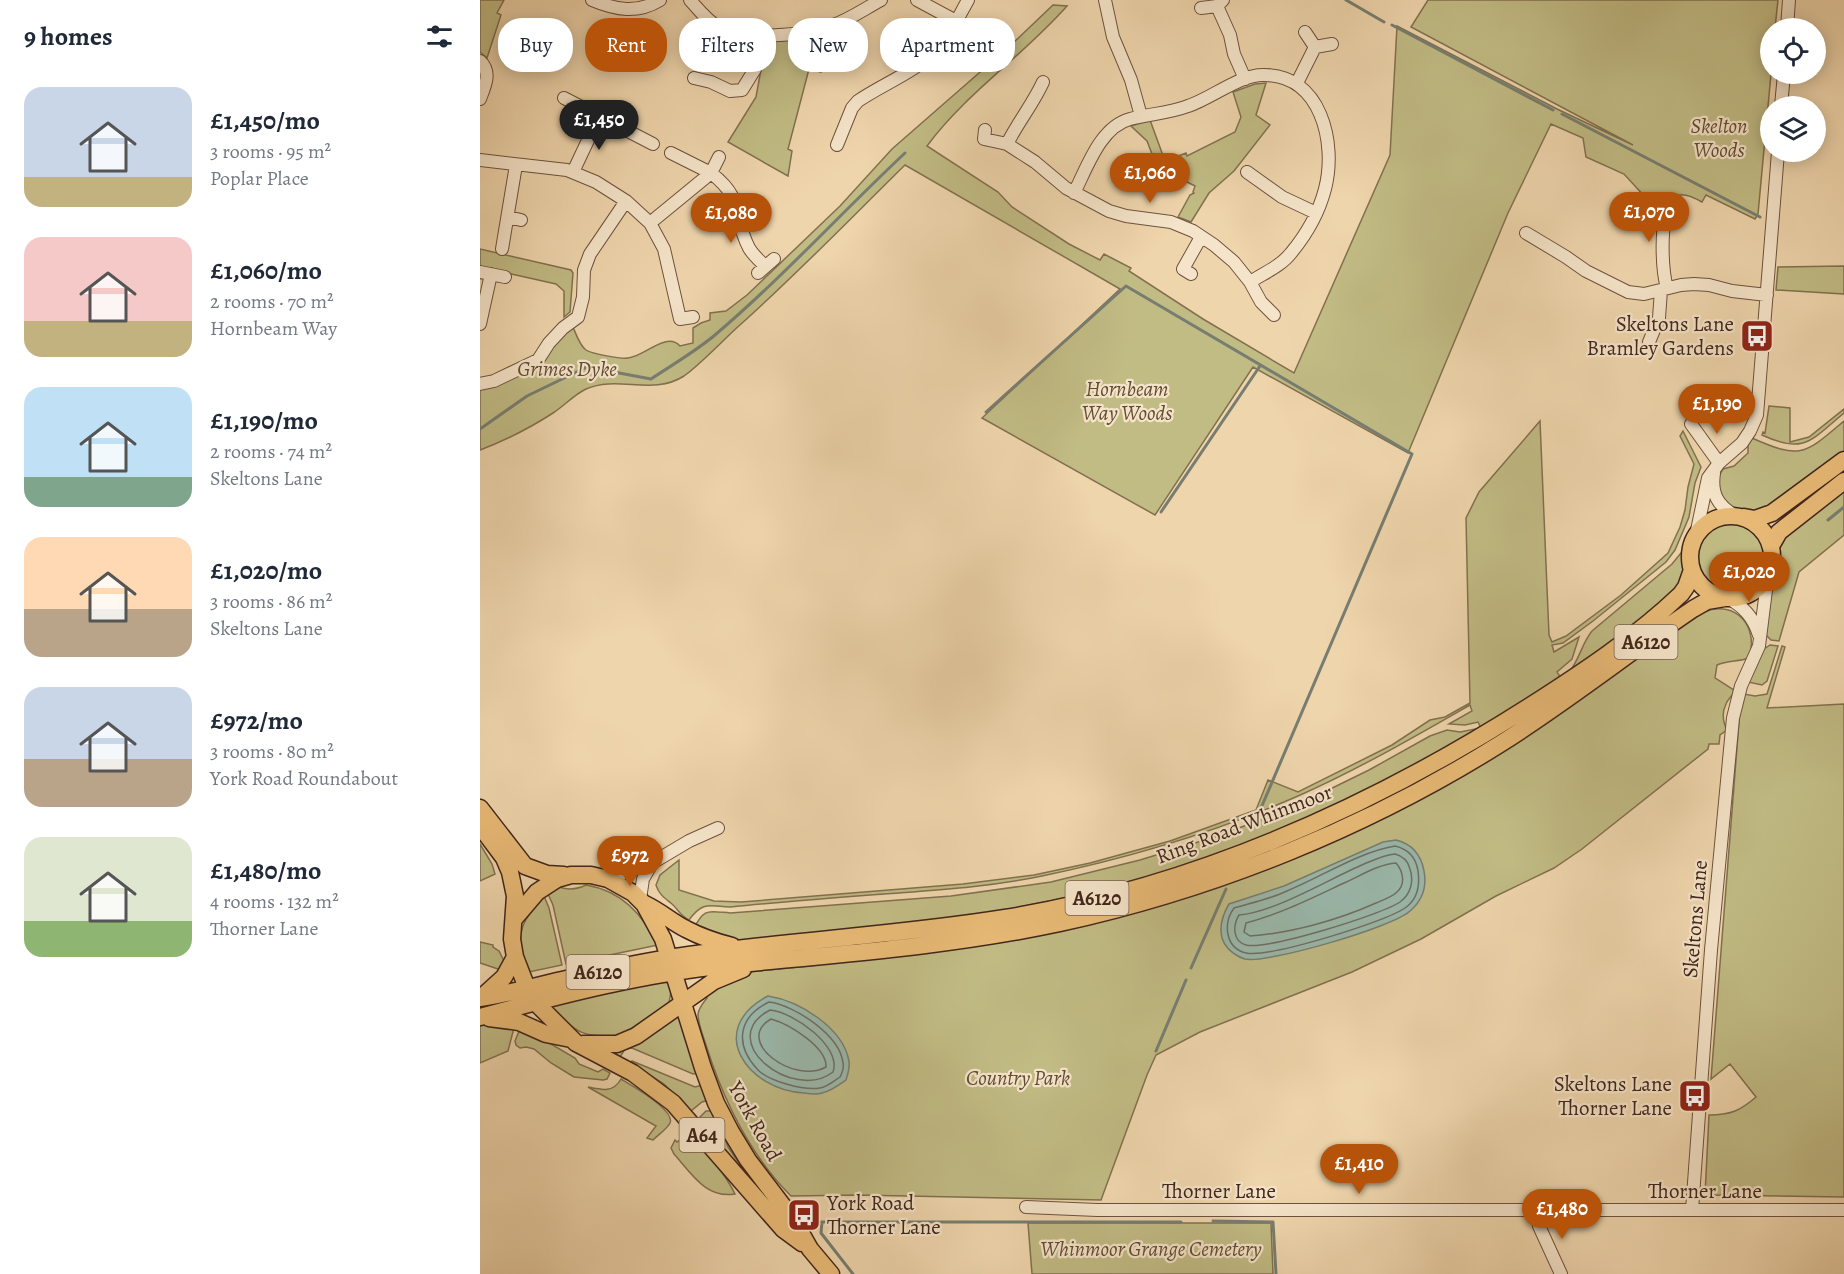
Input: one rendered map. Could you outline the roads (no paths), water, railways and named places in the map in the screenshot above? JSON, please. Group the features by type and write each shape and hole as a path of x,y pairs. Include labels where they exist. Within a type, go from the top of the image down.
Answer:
{"highway":[{"path":"1740,517 1755,523 1762,530 1771,546 1772,563 1768,574 1756,590 1737,598 1726,598 1706,590 1696,579 1692,570 1690,551 1696,536 1709,522 1717,518 1740,517 1755,519 1772,513 1844,460"},
{"path":"1771,546 1779,532 1844,481"},
{"name":"Ring Road Whinmoor","path":"1568,690 1676,599 1686,587 1692,570"},
{"name":"Ring Road Whinmoor","path":"672,965 760,963 1002,934 1060,923 1151,899 1237,872 1330,834 1399,801 1693,609 1707,602 1726,598"},
{"name":"Ring Road Whinmoor","path":"672,965 739,948 1007,917 1068,905 1133,888 1224,860 1300,830 1497,737"},
{"path":"480,808 525,866 548,874 584,874 601,877"},
{"path":"480,826 508,865 513,885 512,939 515,957 531,995 574,1041"},
{"path":"514,919 537,892 557,879 571,875"},
{"name":"Ring Road Whinmoor","path":"601,877 615,883 686,929 713,941 739,948"},
{"name":"York Road","path":"642,901 658,927 707,1080 731,1132 748,1160 793,1219 810,1249 831,1274"},
{"name":"A6120","path":"480,998 508,972 515,957"},
{"name":"Ring Road Whinmoor","path":"574,1041 617,1044 642,1032 714,981 760,963"},
{"name":"A6120","path":"480,998 531,995 672,965"},
{"name":"A6120","path":"480,1017 531,995"},
{"name":"A6120","path":"480,1017 519,1022 546,1034 574,1041"},
{"name":"York Road","path":"574,1041 633,1073 667,1097 783,1229 810,1249"}],"street":[{"path":"594,0 621,10 650,6 660,0"},
{"path":"690,0 706,18"},
{"path":"776,34 829,27 881,0"},
{"path":"918,0 951,18"},
{"path":"958,18 968,0"},
{"path":"1105,0 1113,37 1131,80 1142,116"},
{"path":"1788,18 1790,0"},
{"path":"1201,8 1220,3 1234,54 1245,79"},
{"path":"1305,32 1316,47"},
{"path":"1316,47 1332,44"},
{"path":"1297,83 1316,47"},
{"path":"480,61 487,74 480,99"},
{"path":"694,78 711,82 730,91 742,90 753,72"},
{"path":"837,145 852,108 858,101 909,72"},
{"path":"1074,193 1109,130 1127,119 1199,103 1254,75 1278,75 1297,83 1318,109 1328,139 1326,186 1316,213 1302,238 1284,261 1250,282"},
{"path":"1007,144 1016,126 1034,101 1043,81"},
{"path":"564,98 648,141 636,150"},
{"path":"573,172 599,117"},
{"path":"985,130 984,139 1007,144 1035,162 1074,193 1117,214 1183,225 1224,253 1250,282 1261,302 1274,315"},
{"path":"671,153 711,173 725,184 736,202 750,250 766,266"},
{"path":"650,223 711,173 719,157"},
{"path":"480,160 553,167 573,172 596,182 626,201 650,223 664,249 685,321"},
{"path":"1696,536 1705,487 1717,466 1742,443 1757,415 1777,162"},
{"path":"502,249 516,165"},
{"path":"1247,171 1282,197 1316,213"},
{"path":"480,384 494,381 538,360 549,343 563,328 578,317 583,297 584,270 590,254 626,201"},
{"path":"1649,342 1659,318 1664,289 1663,273 1669,209 1653,211"},
{"path":"508,217 520,220"},
{"path":"1526,232 1610,285 1628,292 1644,294 1681,285 1709,285 1732,291 1767,295"},
{"path":"1191,274 1183,269 1201,237"},
{"path":"480,324 486,273 505,277"},
{"path":"1691,424 1717,466 1713,488 1716,499 1722,508 1740,517"},
{"name":"Skeltons Lane","path":"1692,1210 1733,718 1741,686 1756,653 1768,574"},
{"path":"1726,598 1750,615 1760,636"},
{"path":"601,877 623,873 652,863 689,841 718,828"},
{"path":"642,901 643,879 652,863"},
{"name":"Thorner Lane","path":"1026,1207 1097,1210 1844,1210"},
{"path":"1537,1211 1539,1226 1562,1274"}],"water":[{"path":"1396,840 1407,844 1415,851 1423,865 1425,877 1423,893 1418,902 1399,918 1356,935 1278,956 1245,959 1225,945 1221,925 1229,904 1284,886 1383,842"},
{"path":"768,996 806,1010 829,1027 845,1049 849,1061 846,1080 829,1091 811,1094 784,1089 766,1081 751,1070 741,1056 736,1041 739,1025 749,1010"}],"waterway":[{"path":"1346,0 1384,22"},
{"path":"1392,25 1553,110"},
{"path":"1562,114 1760,217"},
{"name":"Grimes Dyke","path":"480,429 527,396 587,367 651,379 708,341 740,313 905,153"},
{"path":"986,412 1126,286 1412,454 1261,808"},
{"path":"1161,512 1260,366"},
{"path":"1828,520 1844,507"},
{"path":"1191,968 1226,889"},
{"path":"1156,1051 1186,980"},
{"path":"1213,1221 1273,1222 1276,1274"},
{"path":"821,1222 1181,1222"},
{"path":"822,1222 821,1233 853,1274"}],"place":[{"name":"Skeltons Lane Bramley Gardens","path":"1757,336"},
{"name":"Skeltons Lane Thorner Lane","path":"1695,1096"},
{"name":"York Road Thorner Lane","path":"804,1215"}],"park label":[{"name":"Skelton Woods","path":"1719,138"},
{"name":"Hornbeam Way Woods","path":"1127,401"},
{"name":"Country Park","path":"1018,1078"},
{"name":"Whinmoor Grange Cemetery","path":"1151,1249"}]}
